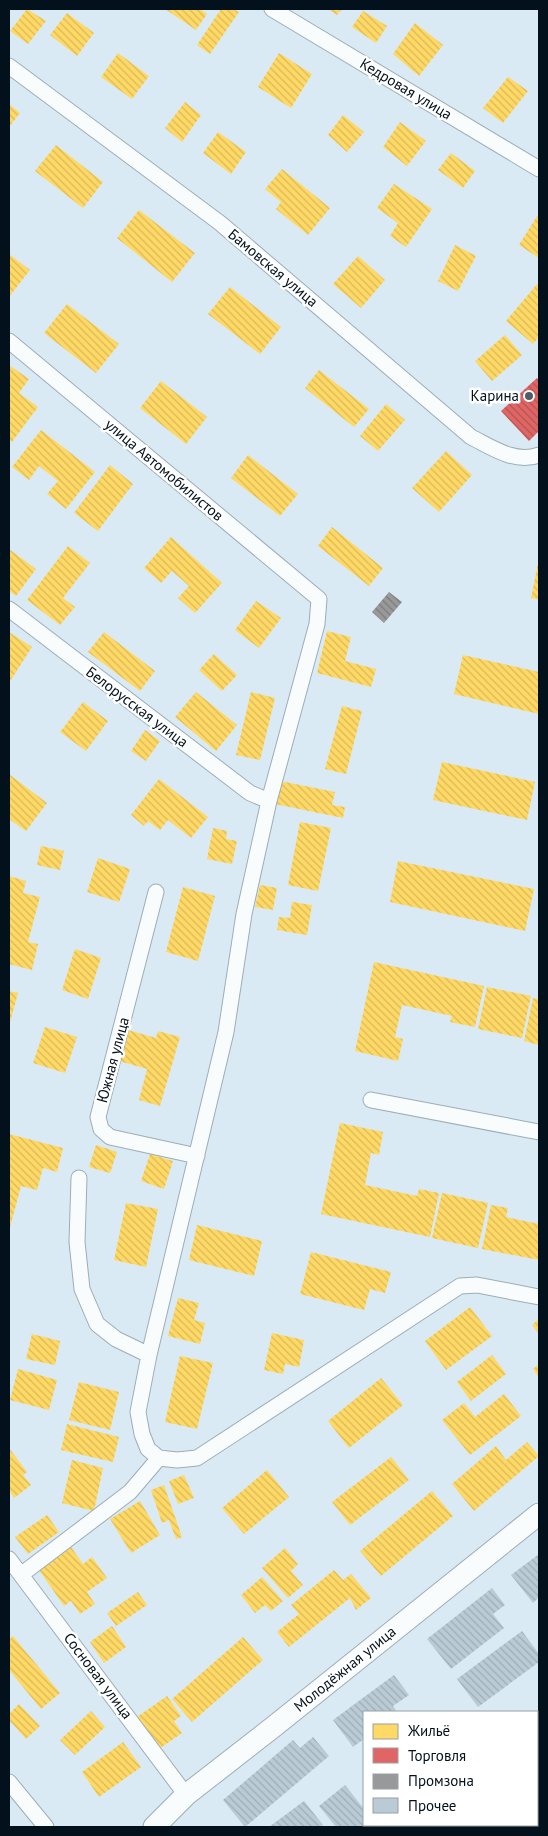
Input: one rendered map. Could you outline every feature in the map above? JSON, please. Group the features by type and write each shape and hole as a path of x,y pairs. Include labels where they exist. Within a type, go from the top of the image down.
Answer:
{"main road":[{"name":"Молодёжная улица","path":"154,1827 186,1795 539,1514"}],"street":[{"name":"Кедровая улица","path":"272,9 539,169"},
{"name":"Бамовская улица","path":"9,66 220,223 471,437 502,453 524,458 539,455"},
{"name":"улица Автомобилистов","path":"9,341 319,599 317,624 269,801"},
{"name":"Белорусская улица","path":"9,609 250,793 269,801"},
{"path":"269,801 244,914 226,1032 149,1355 138,1412 142,1434 148,1449 159,1458 176,1460 197,1458 460,1286 477,1285 539,1297"},
{"name":"Южная улица","path":"156,892 98,1117 101,1129 110,1137 197,1156"},
{"path":"371,1100 539,1132"},
{"path":"79,1178 77,1242 82,1289 97,1324 116,1339 149,1355"},
{"path":"22,1574 130,1492 159,1458"},
{"name":"Сосновая улица","path":"9,1558 186,1795"},
{"path":"9,1782 46,1827"}],"building: Жильё":[{"path":"27,9 46,21 28,44 10,31"},
{"path":"165,9 200,9 207,14 196,30"},
{"path":"221,9 233,9 239,12 210,54 197,45"},
{"path":"328,9 342,9 337,15"},
{"path":"363,11 387,26 376,43 352,27"},
{"path":"67,13 94,33 77,56 50,35"},
{"path":"415,23 443,45 419,76 393,54"},
{"path":"118,53 149,76 132,99 101,77"},
{"path":"279,53 312,74 291,108 258,87"},
{"path":"508,77 528,91 503,123 483,108"},
{"path":"185,102 201,115 182,142 165,128"},
{"path":"9,104 20,113 9,127"},
{"path":"343,115 364,132 347,152 328,135"},
{"path":"400,122 426,141 407,166 383,147"},
{"path":"218,132 246,152 231,174 203,153"},
{"path":"56,145 103,182 83,208 35,171"},
{"path":"451,153 475,171 463,188 438,170"},
{"path":"282,169 330,208 308,235 276,209 281,202 265,189"},
{"path":"394,184 432,209 406,247 390,236 398,223 377,208"},
{"path":"139,210 195,253 172,282 117,238"},
{"path":"537,216 539,217 539,258 519,245"},
{"path":"455,245 476,256 458,291 438,281"},
{"path":"9,254 30,270 9,297"},
{"path":"358,256 385,280 361,308 333,284"},
{"path":"537,284 539,285 539,337 533,344 506,321"},
{"path":"230,287 281,327 260,354 208,314"},
{"path":"67,304 119,344 96,373 44,333"},
{"path":"505,335 522,355 492,381 475,361"},
{"path":"9,365 29,379 19,393 38,407 12,442 9,440"},
{"path":"319,370 369,409 354,427 305,388"},
{"path":"161,381 207,417 186,444 140,408"},
{"path":"386,404 405,420 378,451 360,436"},
{"path":"41,430 95,472 66,509 47,494 58,481 39,466 29,480 12,467"},
{"path":"446,451 472,475 439,512 412,488"},
{"path":"248,455 298,494 280,516 231,478"},
{"path":"110,465 133,484 98,531 74,513"},
{"path":"332,527 383,568 369,586 318,546"},
{"path":"171,537 222,583 195,613 178,598 189,586 172,571 161,583 144,568"},
{"path":"68,546 90,563 63,598 75,607 60,625 27,600"},
{"path":"9,549 36,569 16,596 9,591"},
{"path":"539,563 539,600 531,598"},
{"path":"256,601 281,618 259,648 235,630"},
{"path":"327,631 351,637 345,661 376,669 371,687 317,673"},
{"path":"9,632 32,647 9,683"},
{"path":"104,632 155,671 140,691 88,652"},
{"path":"214,654 237,675 222,691 199,670"},
{"path":"463,655 539,672 539,714 454,694"},
{"path":"196,692 237,725 216,751 175,717"},
{"path":"251,692 275,698 260,760 236,755"},
{"path":"83,702 108,721 86,751 60,732"},
{"path":"342,706 362,711 346,774 325,769"},
{"path":"145,730 160,741 146,761 131,751"},
{"path":"442,762 535,782 527,820 433,800"},
{"path":"9,774 47,803 26,831 9,819"},
{"path":"159,779 208,817 191,838 168,820 160,830 148,821 144,826 131,815"},
{"path":"280,781 335,792 332,805 345,807 343,818 275,804"},
{"path":"300,822 331,828 318,891 288,885"},
{"path":"213,828 227,831 226,839 237,841 232,864 207,859"},
{"path":"41,846 64,851 60,870 37,865"},
{"path":"98,858 130,869 119,902 87,892"},
{"path":"398,861 534,889 525,931 390,902"},
{"path":"9,876 26,881 23,893 40,897 28,942 38,944 32,970 9,964"},
{"path":"260,885 277,888 273,910 255,907"},
{"path":"183,887 215,896 198,961 166,952"},
{"path":"292,902 312,905 307,935 277,930 279,917 290,918"},
{"path":"75,949 101,958 88,999 62,990"},
{"path":"374,962 484,986 475,1027 450,1022 452,1016 402,1005 395,1037 403,1039 398,1061 355,1051"},
{"path":"487,987 531,996 522,1038 478,1029"},
{"path":"9,991 18,993 9,1026"},
{"path":"533,998 539,999 539,1045 524,1041"},
{"path":"45,1027 77,1037 65,1073 33,1063"},
{"path":"128,1030 156,1038 158,1031 180,1037 160,1106 139,1100 147,1069 119,1061"},
{"path":"340,1123 383,1132 379,1155 371,1153 365,1185 417,1196 419,1189 439,1193 430,1237 321,1214"},
{"path":"9,1134 63,1148 57,1172 43,1168 37,1190 21,1186 9,1231"},
{"path":"96,1145 117,1152 110,1173 89,1167"},
{"path":"150,1154 173,1161 164,1189 141,1181"},
{"path":"442,1193 488,1203 478,1248 432,1238"},
{"path":"126,1203 158,1209 146,1267 114,1260"},
{"path":"491,1205 508,1208 506,1217 539,1224 539,1260 482,1249"},
{"path":"197,1225 262,1241 254,1276 189,1260"},
{"path":"311,1252 391,1272 385,1293 370,1289 364,1310 300,1294"},
{"path":"178,1298 199,1303 194,1320 205,1323 200,1344 168,1336"},
{"path":"470,1307 492,1336 446,1370 425,1341"},
{"path":"539,1319 539,1334 532,1325"},
{"path":"272,1333 304,1340 299,1367 285,1364 283,1374 264,1370"},
{"path":"32,1334 60,1341 55,1365 26,1359"},
{"path":"492,1355 506,1374 471,1401 457,1382"},
{"path":"180,1356 213,1363 197,1429 165,1422"},
{"path":"539,1364 539,1378 533,1369"},
{"path":"18,1369 57,1380 49,1410 10,1400"},
{"path":"381,1378 403,1405 349,1448 328,1421"},
{"path":"79,1382 119,1392 110,1430 69,1420"},
{"path":"504,1394 521,1416 470,1455 442,1420 464,1403 475,1417"},
{"path":"67,1424 119,1437 113,1462 61,1450"},
{"path":"527,1442 539,1456 474,1511 452,1484 496,1446 506,1460"},
{"path":"9,1448 27,1472 23,1475 31,1485 14,1498 9,1490"},
{"path":"391,1457 409,1480 350,1525 332,1502"},
{"path":"72,1460 103,1468 94,1511 62,1503"},
{"path":"267,1470 289,1497 244,1534 222,1508"},
{"path":"184,1475 194,1498 178,1504 169,1481"},
{"path":"164,1485 182,1537 176,1539 169,1520 162,1523 151,1490"},
{"path":"432,1491 453,1516 381,1576 360,1551"},
{"path":"140,1501 160,1535 131,1553 110,1519"},
{"path":"47,1515 59,1532 28,1554 15,1537"},
{"path":"71,1547 83,1564 92,1557 107,1578 87,1592 95,1604 80,1614 71,1601 64,1606 39,1570"},
{"path":"285,1548 298,1564 291,1571 303,1585 288,1598 262,1568"},
{"path":"334,1570 343,1580 351,1574 371,1598 356,1610 350,1598 289,1647 277,1632 299,1614 291,1605"},
{"path":"262,1577 283,1601 271,1611 265,1605 255,1613 241,1595"},
{"path":"138,1592 147,1605 116,1626 107,1613"},
{"path":"112,1626 126,1647 104,1663 90,1642"},
{"path":"13,1636 60,1693 41,1709 9,1670 9,1640"},
{"path":"243,1637 263,1660 192,1722 172,1699"},
{"path":"167,1696 181,1716 174,1721 182,1733 159,1749 137,1717"},
{"path":"19,1704 40,1726 26,1739 9,1720 9,1714"},
{"path":"91,1711 105,1727 75,1755 60,1740"},
{"path":"123,1742 141,1767 99,1797 82,1772"}],"building: Торговля":[{"name":"Карина","path":"537,378 539,381 539,431 529,441 501,411"}],"building: Промзона":[{"path":"389,592 402,602 384,623 372,612"}],"building: Прочее":[{"path":"539,1554 539,1597 533,1603 511,1575"},
{"path":"492,1588 505,1605 493,1614 504,1628 451,1669 427,1639"},
{"path":"522,1631 539,1654 539,1662 478,1707 457,1679"},
{"path":"394,1675 409,1695 393,1706 396,1711 363,1711 363,1740 353,1747 333,1720"},
{"path":"313,1737 329,1756 245,1827 223,1800 293,1740 300,1748"},
{"path":"539,1751 539,1818 538,1816"},
{"path":"345,1785 363,1808 363,1826 379,1827 336,1827 319,1806"},
{"path":"304,1801 323,1825 320,1827 269,1827"},
{"path":"482,1826 527,1827 483,1827"}],"place":[{"name":"Карина","path":"529,396"}]}
